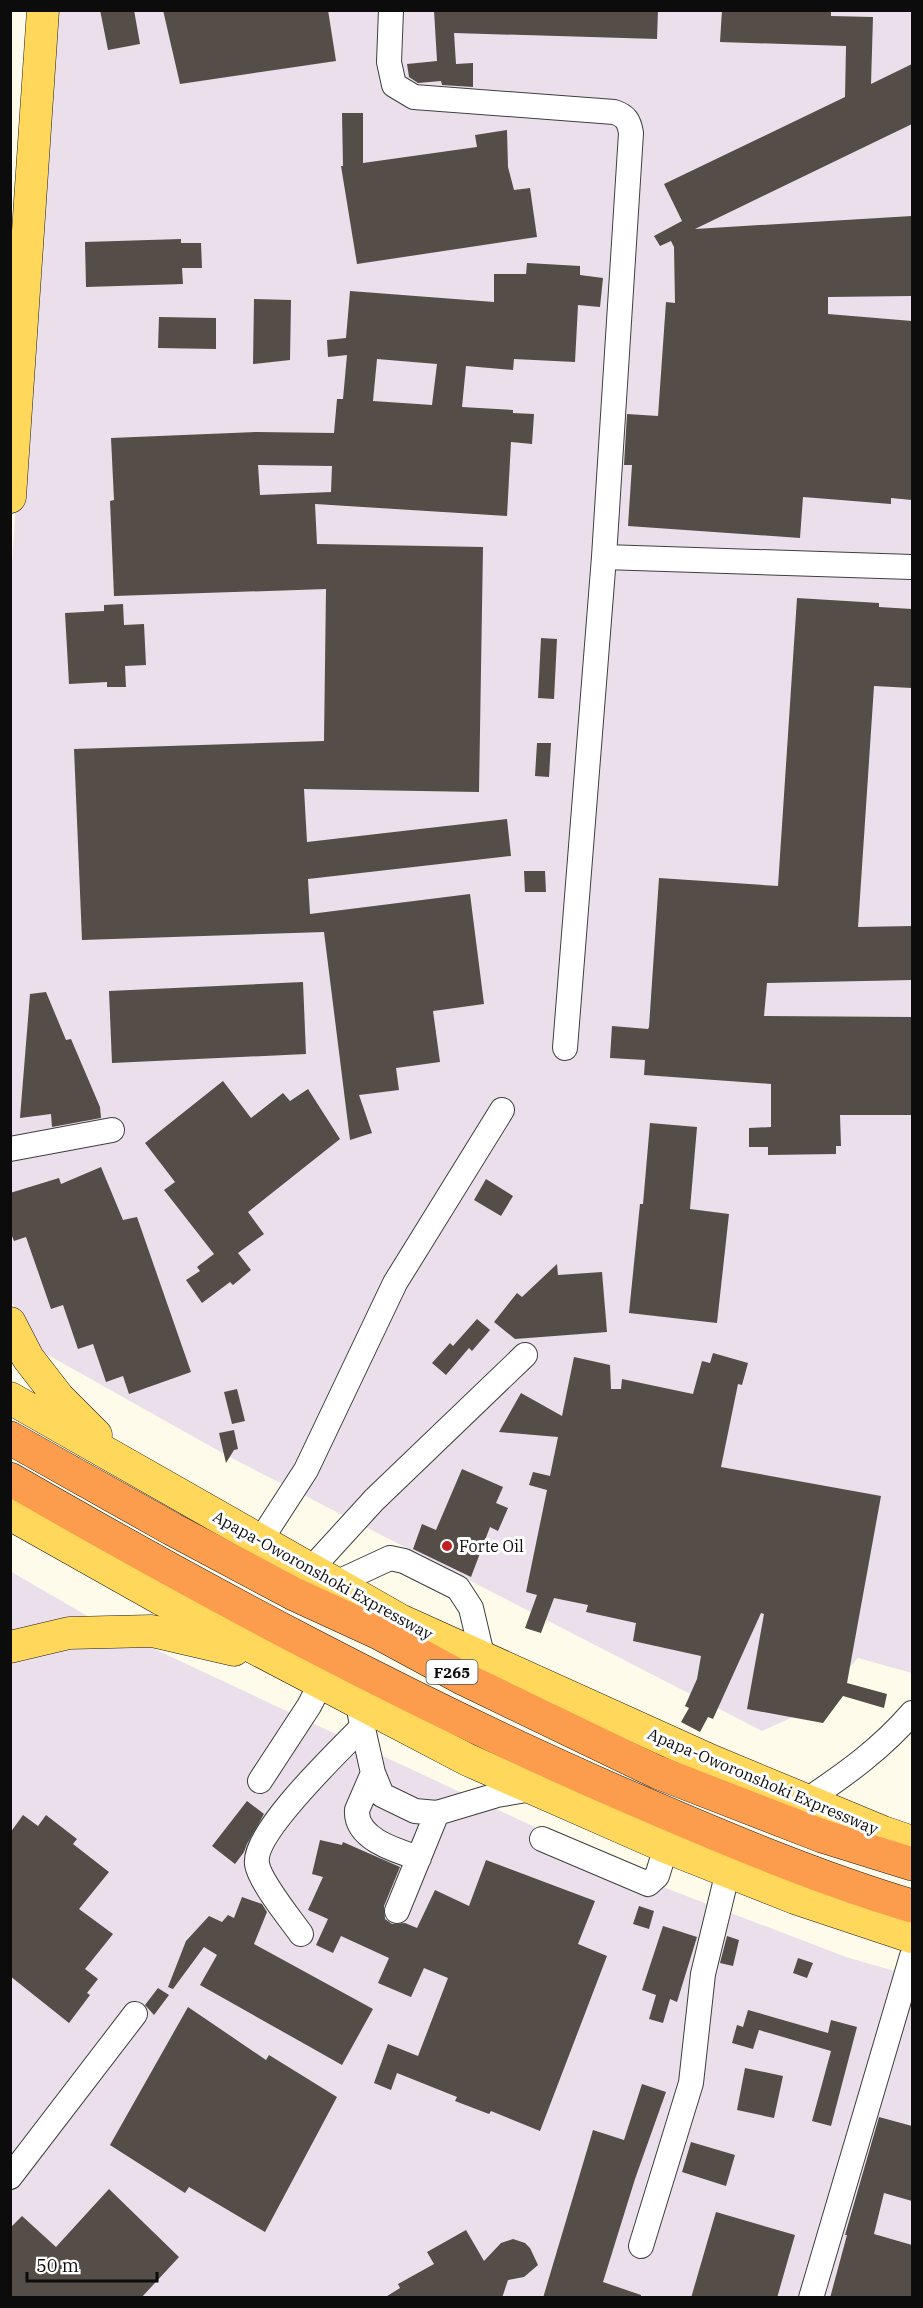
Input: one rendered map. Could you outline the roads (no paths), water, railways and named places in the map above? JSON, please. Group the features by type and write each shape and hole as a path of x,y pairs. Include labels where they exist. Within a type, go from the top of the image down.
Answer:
{"highway":[{"name":"Apapa-Oworonshoki Expressway","path":"10,1438 172,1529 314,1582 657,1772 822,1836 912,1864"},
{"name":"F265","path":"10,1479 164,1567 424,1702 553,1764 721,1837 912,1906"}],"main road":[{"path":"10,497 43,10"},
{"path":"10,1323 28,1358 59,1398 128,1467"},
{"name":"Apapa-Oworonshoki Expressway","path":"10,1398 260,1541 314,1582 702,1756 912,1842"},
{"path":"10,1514 161,1599 321,1683 359,1714 666,1847 795,1898 912,1937"},
{"path":"10,1647 69,1633 152,1631 277,1660"}],"street":[{"path":"391,10 389,62 394,85 414,97 614,112 623,116 629,123 631,133 604,557 565,1048"},
{"path":"604,557 912,567"},
{"path":"260,1541 306,1470 395,1283 502,1110"},
{"path":"10,1149 112,1130"},
{"path":"314,1582 374,1500 525,1355"},
{"path":"314,1582 390,1558 404,1561 459,1588 471,1608 483,1659"},
{"path":"260,1781 309,1706 321,1683"},
{"path":"807,1800 862,1762 896,1732 912,1713"},
{"path":"359,1714 373,1773 382,1795 416,1811 437,1813 497,1795 532,1789"},
{"path":"301,1934 263,1878 257,1864 257,1852 285,1808 359,1714"},
{"path":"373,1773 357,1810 362,1831 383,1844 419,1858"},
{"path":"397,1911 437,1813"},
{"path":"542,1839 648,1884 657,1876 666,1847"},
{"path":"641,2246 691,2083 703,1974 728,1871"},
{"path":"811,2298 912,1956"},
{"path":"10,2177 135,2014"}],"place":[{"name":"Forte Oil","path":"447,1546"}]}
